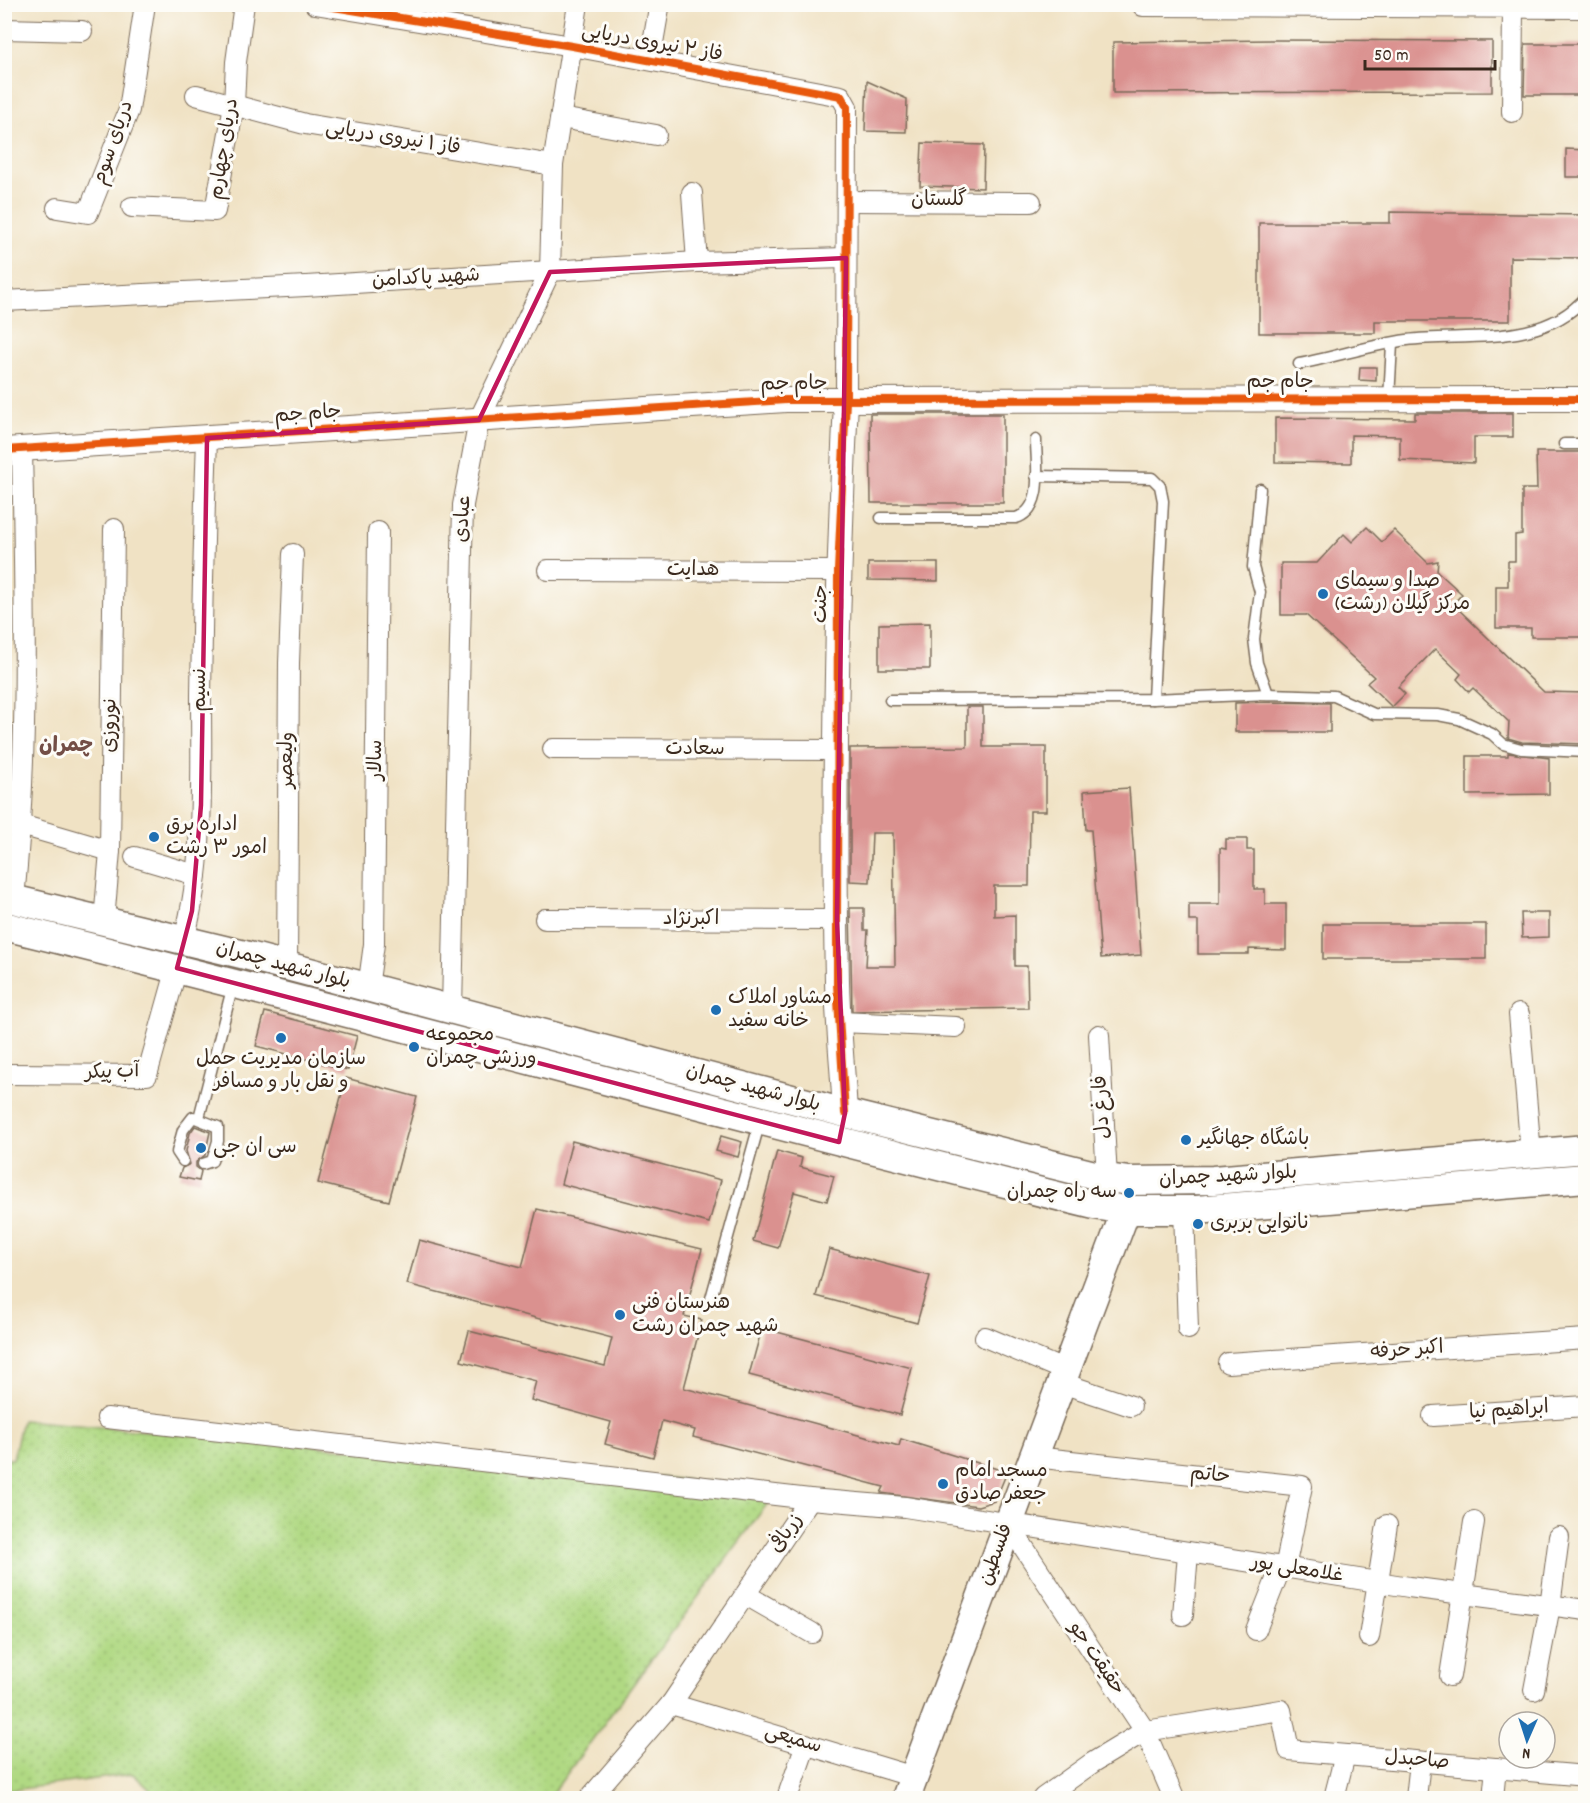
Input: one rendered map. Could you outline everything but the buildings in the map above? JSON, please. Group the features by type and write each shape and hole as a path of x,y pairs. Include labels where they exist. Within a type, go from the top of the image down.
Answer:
{"main road":[{"name":"بلوار شهید چمران","path":"9,898 241,954 751,1089 1107,1178 1129,1181 1213,1180 1586,1149"},
{"name":"بلوار شهید چمران","path":"4,926 234,982 839,1142 1094,1205 1126,1210 1184,1210 1586,1178"},
{"path":"177,968 184,940"},
{"path":"234,982 241,954"},
{"path":"279,994 287,967"},
{"path":"751,1089 752,1119"},
{"path":"839,1142 845,1113"},
{"name":"فلسطین","path":"910,1788 1126,1210"}],"street":[{"name":"دریای سوم","path":"57,208 88,213 129,110 145,4"},
{"name":"دریای چهارم","path":"132,207 215,211 234,105 236,62 243,4"},
{"name":"فاز ۲ نیروی دریایی","path":"315,4 572,46 841,96"},
{"name":"عبادی","path":"452,1010 463,505 479,420 550,272 553,165 578,4"},
{"path":"1143,6 1586,8"},
{"path":"1512,112 1513,6"},
{"path":"650,60 659,8"},
{"path":"4,29 82,32"},
{"name":"فاز ۱ نیروی دریایی","path":"196,95 262,115 305,124 553,165"},
{"name":"جنت","path":"841,96 847,107 847,201 846,401 838,571 837,920 845,1113"},
{"path":"561,118 656,135"},
{"path":"692,193 697,262"},
{"name":"گلستان","path":"847,201 1031,202"},
{"name":"شهید پاکدامن","path":"4,301 697,262 846,258"},
{"name":"جام جم","path":"9,898 26,644 13,450 786,400 1586,399"},
{"name":"نسیم","path":"184,940 192,911 201,805 202,600 207,438"},
{"name":"نوروزی","path":"104,921 110,851 114,529"},
{"name":"سالار","path":"368,988 374,944 378,532"},
{"name":"ولیعصر","path":"287,967 289,663 293,554"},
{"name":"هدایت","path":"549,570 838,571"},
{"name":"سعادت","path":"553,749 838,750"},
{"path":"13,824 110,851"},
{"path":"135,857 196,875"},
{"name":"اکبرنژاد","path":"545,920 837,920"},
{"name":"آب پیکر","path":"4,1074 147,1075 177,968"},
{"path":"1519,1014 1531,1154"},
{"path":"840,1022 956,1027"},
{"name":"فارغ دل","path":"1099,1035 1107,1178"},
{"path":"1184,1210 1188,1329"},
{"path":"985,1337 1064,1377 1131,1406"},
{"name":"اکبر حرفه","path":"1228,1363 1586,1339"},
{"name":"ابراهیم نیا","path":"1433,1416 1586,1406"},
{"path":"107,1418 810,1499"},
{"name":"حاتم","path":"1034,1457 1302,1486 1283,1568"},
{"name":"زربافی","path":"590,1798 671,1704 810,1499 905,1507 1008,1525"},
{"path":"1450,1676 1474,1522"},
{"name":"غلامعلی پور","path":"1008,1525 1380,1583 1586,1610"},
{"name":"حقیقت جو","path":"1008,1525 1144,1731 1174,1798"},
{"path":"1369,1637 1380,1583 1387,1525"},
{"path":"1534,1690 1550,1605 1559,1537"},
{"path":"1183,1615 1188,1553"},
{"path":"1256,1630 1283,1568"},
{"path":"746,1595 812,1633"},
{"name":"سمیعی","path":"671,1704 806,1744 910,1788"},
{"name":"صاحبدل","path":"1144,1731 1281,1710 1289,1750 1586,1776"},
{"path":"1043,1798 1092,1763 1144,1731"},
{"path":"787,1798 806,1744"},
{"path":"1334,1798 1345,1755"},
{"path":"1416,1798 1420,1762"},
{"path":"1492,1798 1496,1768"}],"lane":[{"path":"1299,364 1392,344 1518,333 1557,320 1586,297"},
{"path":"1389,399 1392,344"},
{"path":"881,518 1016,518 1026,515 1033,507 1036,440"},
{"path":"1564,444 1586,444"},
{"path":"1036,477 1152,478 1160,486 1163,501 1153,699"},
{"path":"1260,489 1253,567 1260,592 1254,639 1257,663 1268,694"},
{"path":"890,700 1153,699 1268,694 1334,696 1374,714 1438,715 1459,719 1492,734 1503,744 1521,749 1586,752"},
{"path":"199,1119 234,982"},
{"path":"183,1161 177,1152 183,1130 191,1119 199,1119 215,1123 218,1133 212,1161 203,1164"},
{"path":"710,1302 752,1119"}],"highlighted area":[{"path":"846,258 837,920 845,1113 839,1142 177,968 192,911 201,805 207,438 479,420 550,272"}],"green space":[{"path":"22,1420 779,1488 549,1798 159,1798 133,1774 5,1791 4,1459 13,1459"}],"cycle path":[{"path":"315,4 572,46 841,96 847,107 846,401 838,571 837,920 837,984 845,1113"},
{"path":"4,450 786,400 1586,399"}],"place":[{"name":"صدا و سیمای مرکز گیلان (رشت)","path":"1323,594"},
{"name":"اداره برق امور ۳ رشت","path":"154,837"},
{"name":"مشاور املاک خانه سفید","path":"716,1010"},
{"name":"سازمان مدیریت حمل و نقل بار و مسافر","path":"281,1038"},
{"name":"مجموعه ورزشی چمران","path":"414,1047"},
{"name":"باشگاه جهانگیر","path":"1186,1140"},
{"name":"سی ان جی","path":"201,1148"},
{"name":"سه راه چمران","path":"1129,1193"},
{"name":"نانوایی بربری","path":"1198,1224"},
{"name":"هنرستان فنی شهید چمران رشت","path":"620,1315"},
{"name":"مسجد امام جعفر صادق","path":"943,1484"}],"district":[{"name":"چمران","path":"66,747"}]}
